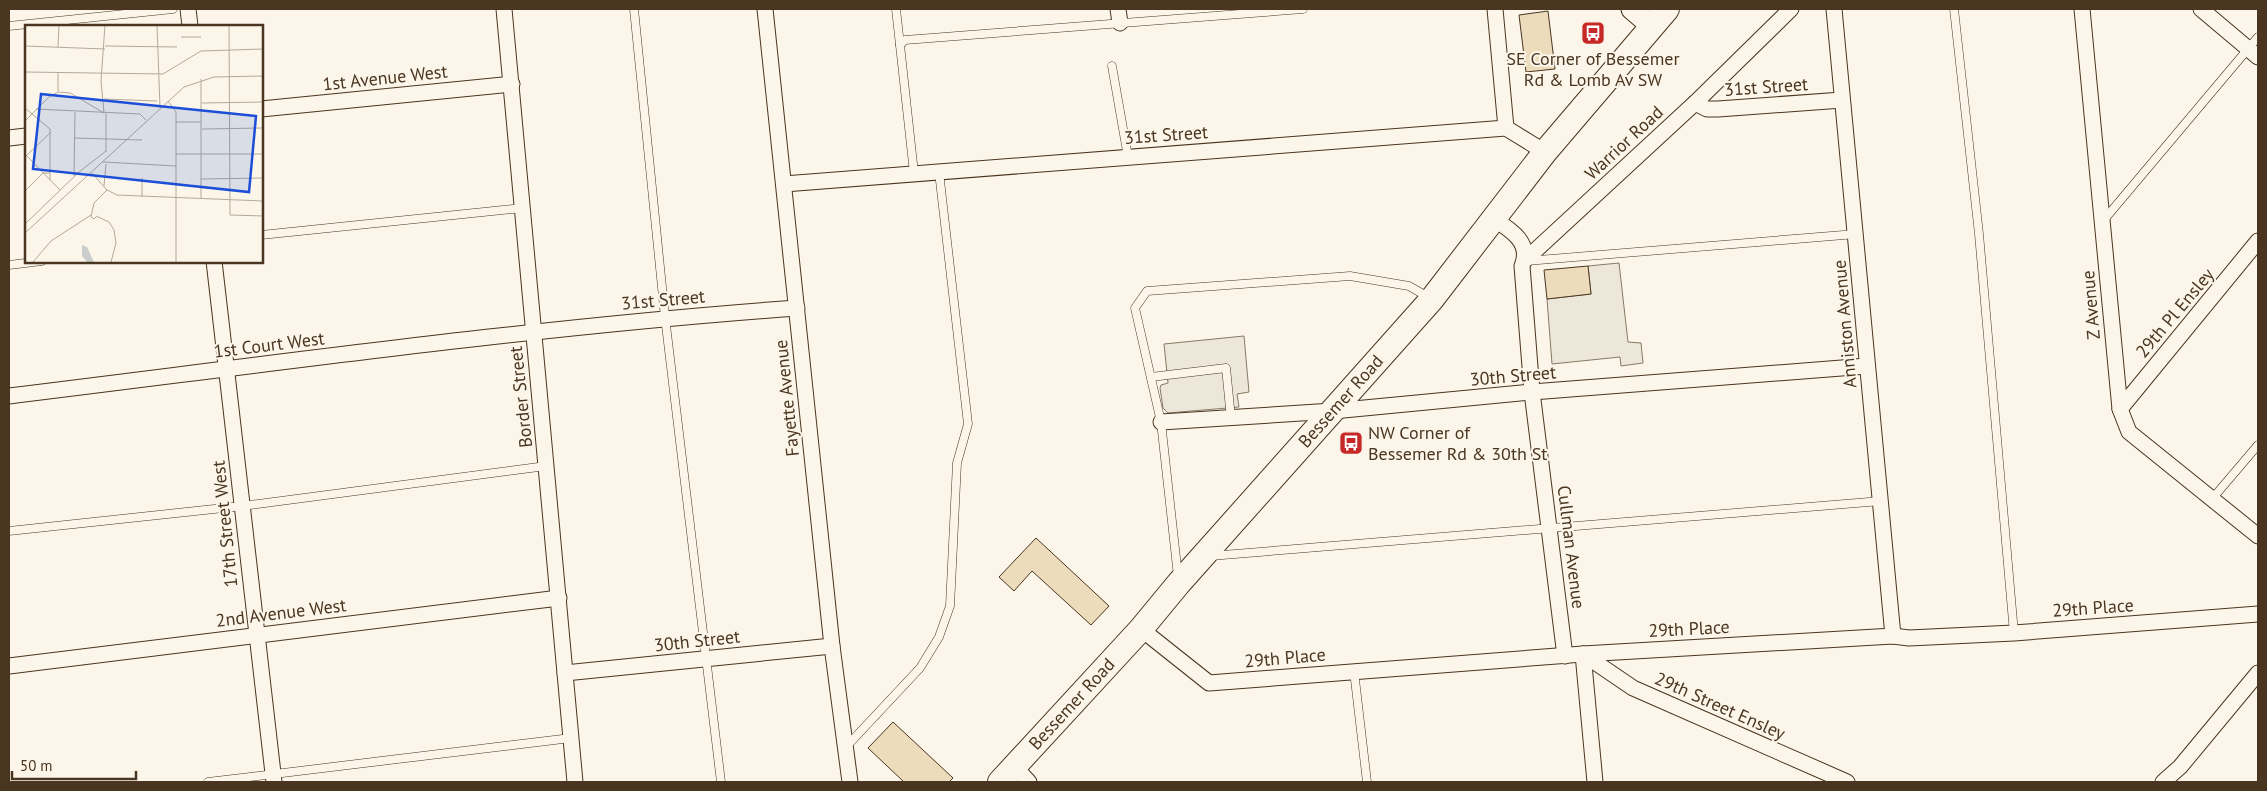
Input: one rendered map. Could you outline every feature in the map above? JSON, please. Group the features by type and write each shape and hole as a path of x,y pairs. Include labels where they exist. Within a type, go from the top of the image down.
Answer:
{"main road":[{"path":"1632,9 1659,17"},
{"name":"Bessemer Road","path":"1015,777 1179,583 1432,299 1545,152 1659,17"}],"street":[{"path":"188,9 190,25"},
{"name":"Border Street","path":"504,9 575,782"},
{"name":"Fayette Avenue","path":"765,9 832,646 850,782"},
{"path":"1495,9 1506,128 1545,152"},
{"name":"Warrior Road","path":"1524,262 1791,9"},
{"name":"Anniston Avenue","path":"1834,9 1893,636"},
{"name":"Z Avenue","path":"2082,9 2120,409 2129,432 2258,536"},
{"path":"2201,9 2254,54"},
{"name":"1st Avenue West","path":"262,109 512,84"},
{"name":"31st Street","path":"1695,102 1707,109 1718,109 1842,100"},
{"name":"31st Street","path":"784,184 1506,128"},
{"path":"9,138 25,136"},
{"name":"Cullman Avenue","path":"1494,219 1521,240 1532,392 1565,656"},
{"name":"29th Pl Ensley","path":"2120,409 2258,241"},
{"name":"17th Street West","path":"214,262 274,778"},
{"name":"31st Street","path":"533,331 797,308"},
{"name":"1st Court West","path":"9,396 533,331"},
{"name":"30th Street","path":"1161,422 1333,411 1532,392 1867,366"},
{"name":"2nd Avenue West","path":"9,666 559,598"},
{"name":"29th Place","path":"1141,629 1209,683 1583,654 1893,636 1909,638 2014,633 2258,614"},
{"name":"30th Street","path":"565,673 832,646"},
{"path":"1583,654 1595,782"},
{"name":"29th Street Ensley","path":"1583,654 1633,688 1847,782"},
{"path":"2163,782 2180,767 2258,673"}],"lane":[{"path":"9,26 173,9"},
{"path":"634,9 665,318 721,782"},
{"path":"896,9 914,173"},
{"path":"900,45 905,40 1119,16 1303,9"},
{"path":"1954,9 1979,234 2014,633"},
{"path":"2102,221 2254,54 2258,37"},
{"path":"1112,66 1128,157"},
{"path":"844,748 920,668 939,637 950,606 957,463 968,424 939,172"},
{"path":"262,236 523,208"},
{"path":"1524,262 1856,234"},
{"path":"9,265 34,262"},
{"path":"1179,583 1161,422 1135,308 1147,291 1350,276 1409,286 1432,299"},
{"path":"1151,377 1226,368 1231,418"},
{"path":"2212,500 2258,445"},
{"path":"9,531 242,506 546,466"},
{"path":"1203,557 1880,501"},
{"path":"1354,671 1367,782"},
{"path":"208,782 274,778 571,738"}],"shaded area":[{"path":"1619,263 1628,342 1641,343 1643,363 1621,366 1620,357 1552,364 1547,299 1591,294 1588,266"},
{"path":"1244,336 1249,392 1237,394 1239,407 1168,413 1163,408 1160,388 1161,385 1168,383 1164,344"}],"building":[{"path":"1548,11 1555,69 1526,72 1519,15"},
{"path":"1588,266 1591,294 1547,299 1544,270"},
{"path":"1036,538 1109,606 1091,625 1032,571 1014,591 999,577"},
{"path":"893,722 953,778 949,782 904,782 868,748"}],"place":[{"name":"SE Corner of Bessemer Rd & Lomb Av SW","path":"1593,33"},
{"name":"NW Corner of Bessemer Rd & 30th St","path":"1351,443"}]}
